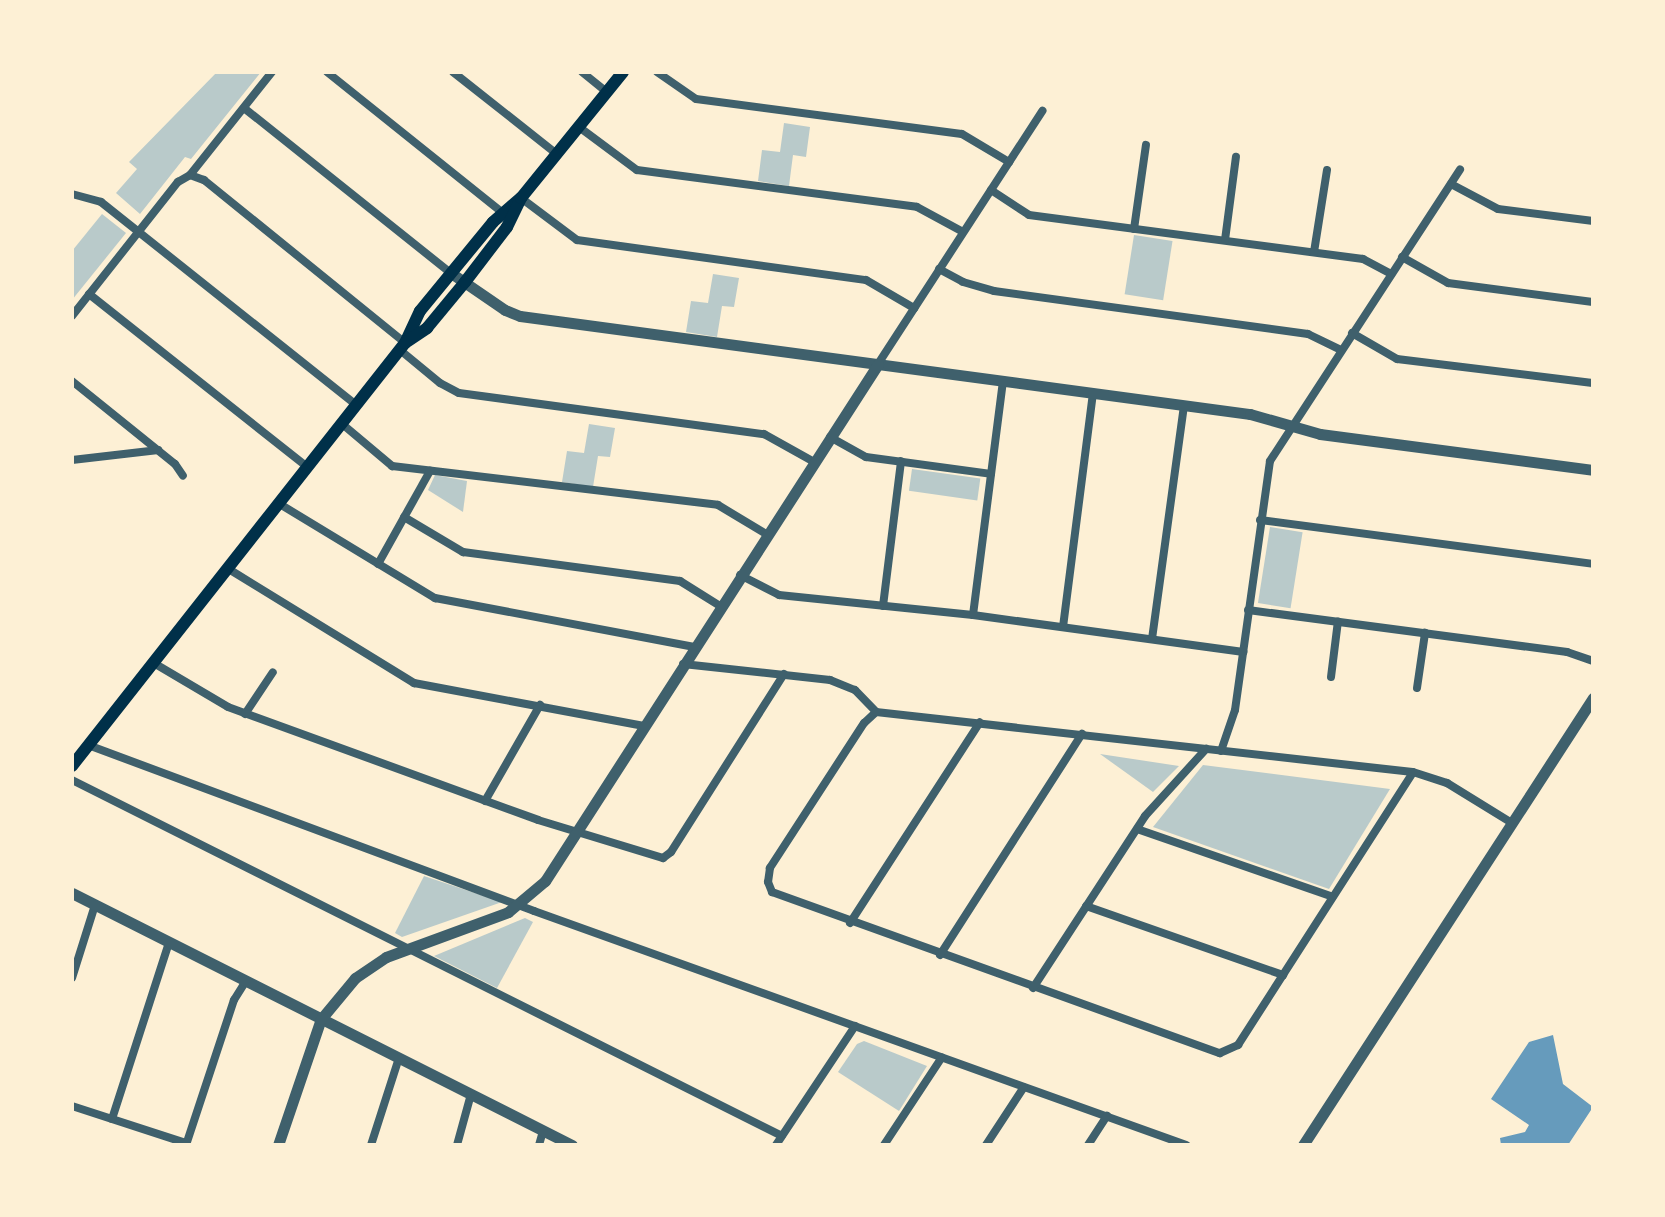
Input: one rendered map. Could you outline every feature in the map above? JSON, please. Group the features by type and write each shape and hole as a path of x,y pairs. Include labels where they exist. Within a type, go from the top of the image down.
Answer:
{"main road":[{"path":"402,347 427,328 465,282 507,227 521,198 623,72"},
{"path":"72,766 402,347 415,318 502,212 521,198"}],"street":[{"path":"72,316 178,182 190,175 272,72"},
{"path":"327,72 502,212"},
{"path":"453,72 557,154"},
{"path":"582,72 607,92"},
{"path":"657,72 696,99 962,134 1009,162"},
{"path":"244,108 451,273 520,316 1250,414 1331,436 1593,470"},
{"path":"278,1145 321,1019 363,971 407,949 495,918 520,904 545,881 766,534 1042,111"},
{"path":"579,127 637,170 917,207 963,232"},
{"path":"1134,229 1146,145"},
{"path":"1225,240 1236,157"},
{"path":"1314,252 1327,170"},
{"path":"1221,751 1235,710 1268,467 1291,425 1460,170"},
{"path":"190,175 204,180 402,347 440,383 459,393 764,434 814,462"},
{"path":"1451,184 1498,209 1593,221"},
{"path":"991,190 1029,215 1363,259 1391,274"},
{"path":"72,194 95,198 356,405"},
{"path":"521,198 577,240 866,280 914,308"},
{"path":"1402,257 1448,283 1593,302"},
{"path":"939,269 963,282 994,291 1308,334 1341,350"},
{"path":"89,294 307,467"},
{"path":"1352,333 1397,359 1593,383"},
{"path":"72,381 158,450 183,476"},
{"path":"973,615 1003,381"},
{"path":"1063,627 1093,394"},
{"path":"1152,639 1184,406"},
{"path":"341,423 392,466 718,505 766,534"},
{"path":"830,437 859,455 991,474"},
{"path":"72,460 158,450"},
{"path":"883,606 901,461"},
{"path":"378,564 430,471"},
{"path":"278,503 435,598 694,647"},
{"path":"404,517 463,552 680,581 720,606"},
{"path":"1260,520 1593,564"},
{"path":"227,568 414,683 644,726"},
{"path":"740,575 779,595 973,615 1243,652"},
{"path":"1248,610 1567,652 1593,661"},
{"path":"1331,677 1338,621"},
{"path":"1417,688 1425,633"},
{"path":"152,662 245,714 577,833 666,857 784,674"},
{"path":"683,664 830,680 855,690 876,712 1413,772 1447,783 1512,823"},
{"path":"245,714 273,672"},
{"path":"1303,1145 1593,698"},
{"path":"485,801 540,705"},
{"path":"876,712 864,723 770,868 769,887 777,896 1213,1052 1227,1053 1238,1045 1413,772"},
{"path":"850,923 980,722"},
{"path":"940,955 1082,734"},
{"path":"88,745 1186,1145"},
{"path":"1033,988 1154,804 1206,749"},
{"path":"72,780 782,1136"},
{"path":"1137,829 1333,897"},
{"path":"72,893 572,1145"},
{"path":"72,978 95,905"},
{"path":"1086,906 1283,975"},
{"path":"112,1119 169,942"},
{"path":"72,1106 186,1144 234,1000 246,981"},
{"path":"776,1145 855,1026"},
{"path":"884,1145 942,1057"},
{"path":"371,1145 399,1058"},
{"path":"986,1145 1024,1087"},
{"path":"457,1145 471,1094"},
{"path":"1088,1145 1107,1116"},
{"path":"539,1145 543,1131"}],"shaded area":[{"path":"217,72 261,72 191,159 185,157 140,214 116,193 137,169 129,162"},
{"path":"784,123 810,127 806,157 793,155 789,186 758,181 762,150 780,152"},
{"path":"102,214 126,233 72,300 72,251"},
{"path":"1134,235 1173,241 1163,300 1125,294"},
{"path":"713,274 739,278 734,307 722,306 717,337 686,332 691,301 708,303"},
{"path":"589,424 615,428 610,457 598,456 593,487 562,482 567,451 584,453"},
{"path":"912,469 980,479 977,500 909,491"},
{"path":"435,475 467,481 463,512 428,490"},
{"path":"1270,527 1303,532 1291,608 1258,603"},
{"path":"1100,754 1179,766 1153,792"},
{"path":"1203,765 1390,789 1329,889 1153,827"},
{"path":"424,876 502,902 402,937 395,933"},
{"path":"525,918 533,922 497,988 434,956"},
{"path":"864,1041 927,1066 899,1111 838,1072 857,1044"}],"water":[{"path":"1553,1035 1563,1084 1593,1107 1568,1145 1501,1145 1500,1138 1525,1132 1529,1125 1491,1099 1529,1042"}]}
